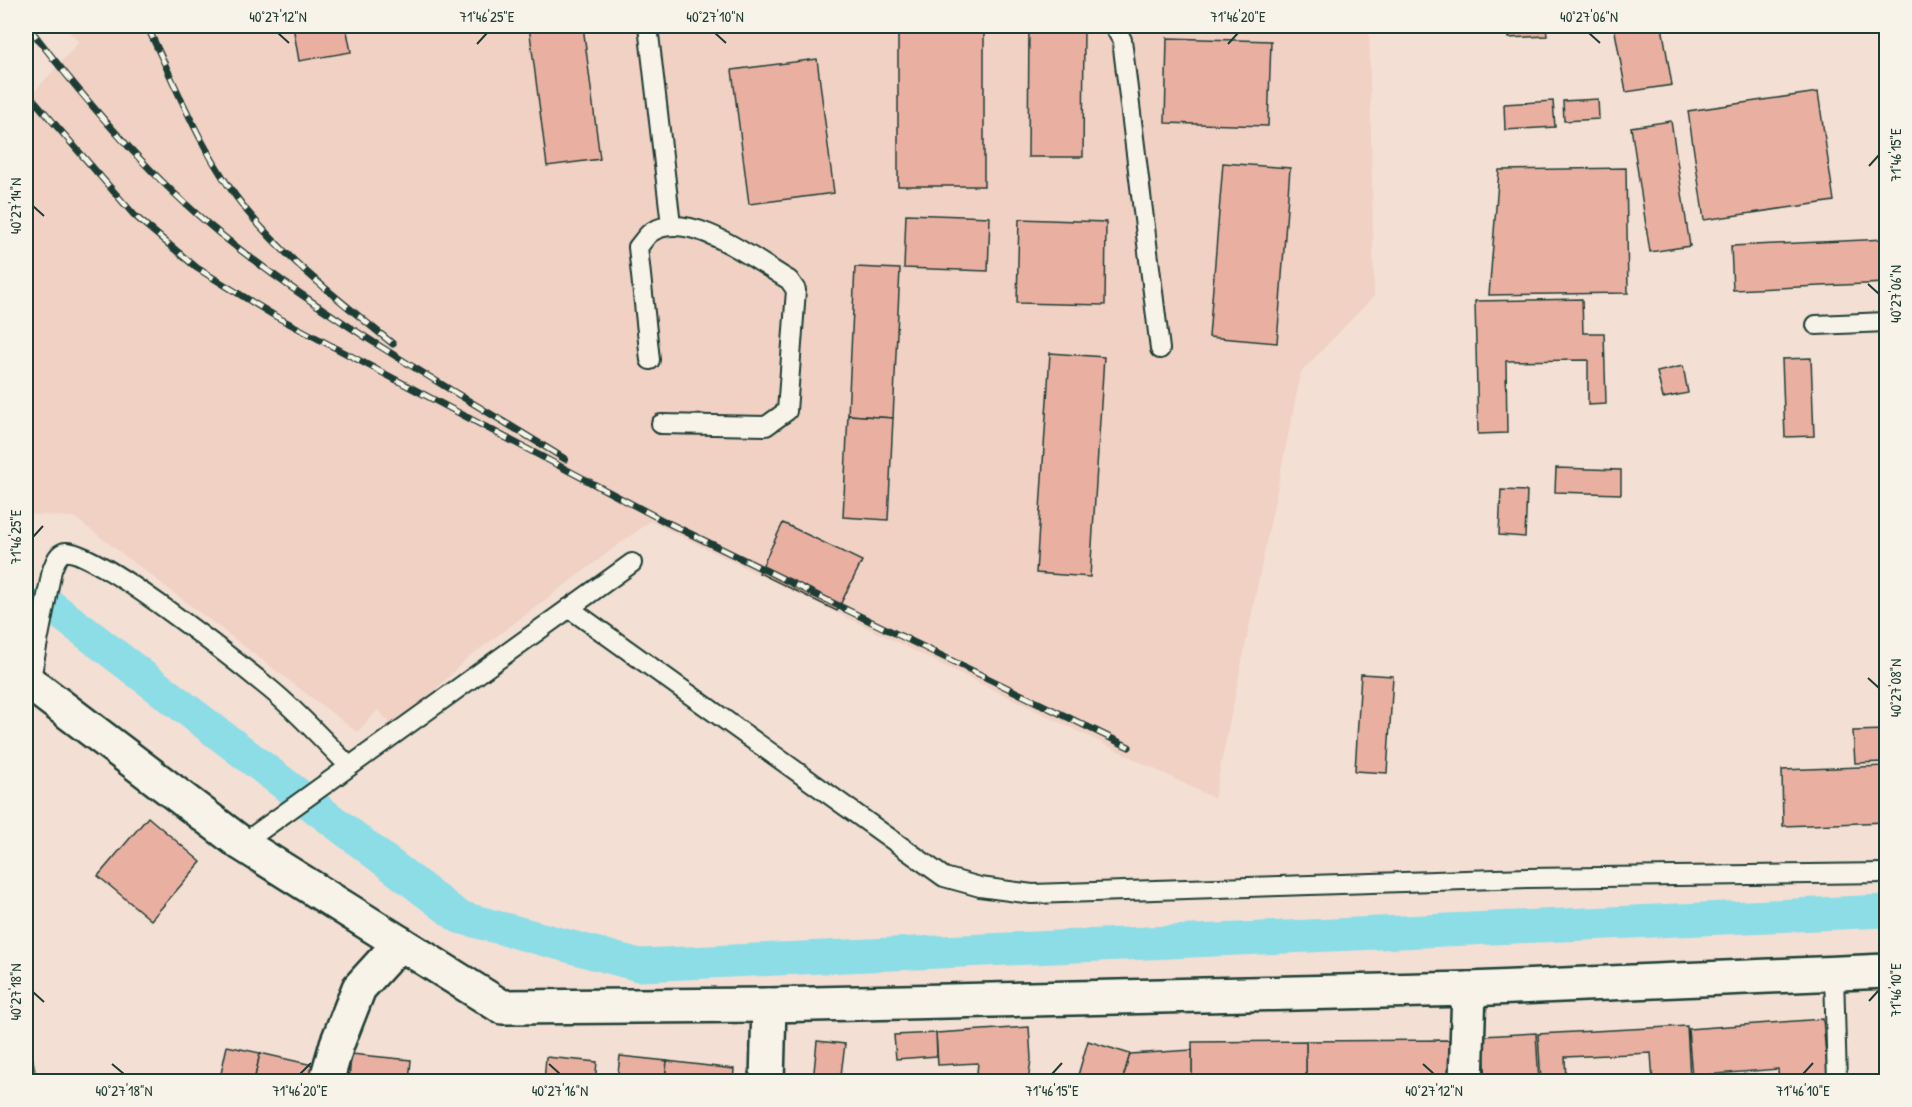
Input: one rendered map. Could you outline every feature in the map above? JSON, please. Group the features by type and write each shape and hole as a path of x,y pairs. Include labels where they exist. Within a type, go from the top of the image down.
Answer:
{"street":[{"path":"31,679 243,843 502,1007 769,1005 1469,989 1887,971"},
{"path":"326,1082 337,1044 359,988 400,943"},
{"path":"1466,1082 1469,989"},
{"path":"767,1082 769,1005"}],"lane":[{"path":"648,26 671,225"},
{"path":"1114,26 1122,40 1160,349"},
{"path":"650,360 638,247 650,233 671,225 700,229 789,280 796,290 788,411 766,426 661,424"},
{"path":"1816,325 1887,322"},
{"path":"31,679 52,570 57,557 66,552 82,555 127,581 271,690 349,766"},
{"path":"243,843 632,563"},
{"path":"569,608 944,877 980,887 1032,894 1528,878 1887,873"},
{"path":"1834,974 1837,1082"}],"shaded area":[{"path":"64,26 1369,26 1374,296 1301,372 1214,798 650,521 465,660 396,729 378,710 357,732 74,517 26,514 26,101 79,42"}],"building":[{"path":"293,26 346,26 351,52 299,61"},
{"path":"529,26 583,26 600,159 547,166"},
{"path":"898,26 984,26 984,186 898,186"},
{"path":"1029,26 1084,26 1083,157 1028,157"},
{"path":"1508,26 1546,26 1547,36 1509,38"},
{"path":"1614,26 1662,26 1672,85 1626,92"},
{"path":"1167,38 1271,41 1268,126 1165,123"},
{"path":"817,59 834,193 749,204 732,70"},
{"path":"1818,92 1834,201 1704,220 1688,111"},
{"path":"1598,99 1599,119 1564,121 1563,101"},
{"path":"1553,101 1555,127 1505,130 1504,104"},
{"path":"1671,121 1690,246 1650,252 1631,127"},
{"path":"1223,163 1290,168 1277,343 1209,337"},
{"path":"1626,168 1628,293 1489,295 1499,170"},
{"path":"906,214 990,217 988,271 904,268"},
{"path":"1019,219 1106,222 1105,305 1017,303"},
{"path":"1886,239 1886,283 1733,290 1731,246"},
{"path":"855,267 900,269 893,418 848,415"},
{"path":"1582,299 1583,333 1604,333 1606,404 1588,405 1588,360 1506,361 1507,433 1478,434 1475,301"},
{"path":"1050,353 1104,357 1090,577 1036,573"},
{"path":"1811,358 1814,436 1785,437 1782,359"},
{"path":"1683,366 1688,393 1663,398 1657,372"},
{"path":"848,415 893,418 888,520 843,517"},
{"path":"1556,468 1621,470 1621,494 1555,492"},
{"path":"1501,490 1527,491 1525,537 1499,535"},
{"path":"783,523 862,561 837,611 759,573"},
{"path":"1361,674 1393,676 1387,773 1355,771"},
{"path":"1886,730 1886,762 1855,763 1853,731"},
{"path":"1886,766 1886,822 1783,826 1782,770"},
{"path":"148,817 201,862 151,920 98,876"},
{"path":"1823,1019 1828,1082 1779,1082 1778,1069 1692,1076 1688,1029"},
{"path":"1687,1026 1690,1078 1710,1077 1710,1082 1653,1082 1651,1053 1565,1057 1566,1082 1541,1082 1538,1034"},
{"path":"1029,1027 1031,1059 1028,1082 976,1082 978,1063 938,1065 936,1033"},
{"path":"936,1033 937,1056 896,1059 894,1035"},
{"path":"1536,1033 1539,1082 1486,1082 1483,1036"},
{"path":"1449,1040 1449,1082 1417,1082 1417,1077 1367,1077 1367,1082 1306,1082 1306,1041"},
{"path":"817,1041 845,1044 840,1082 813,1082"},
{"path":"1088,1041 1130,1054 1122,1082 1076,1082"},
{"path":"1306,1041 1306,1082 1192,1082 1192,1042"},
{"path":"227,1046 260,1053 254,1082 220,1078"},
{"path":"1192,1050 1192,1082 1122,1082 1130,1054"},
{"path":"260,1053 317,1066 313,1082 254,1082"},
{"path":"351,1054 411,1060 409,1082 349,1082"},
{"path":"620,1056 667,1061 665,1082 617,1082"},
{"path":"546,1057 597,1062 595,1082 544,1082"},
{"path":"667,1061 734,1069 733,1082 665,1082"}],"waterway":[{"path":"26,607 51,606 459,917 639,965 1886,911"}],"railway":[{"path":"28,26 71,81 118,135 167,186 219,233 344,323 565,459"},
{"path":"147,26 204,145 231,190 247,211 299,265 393,344"},
{"path":"26,91 135,216 197,268 275,316 664,521 1129,747"},
{"path":"26,1037 34,1082"}]}
